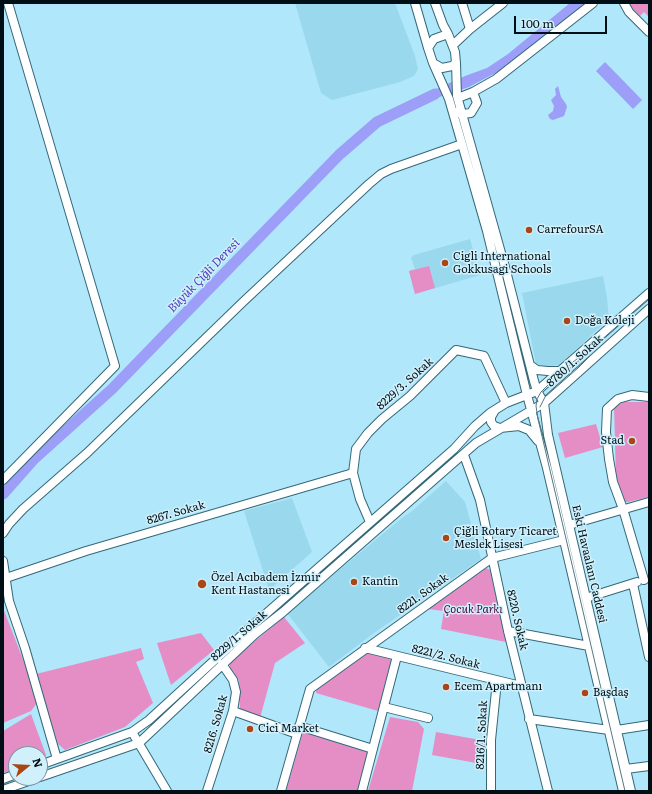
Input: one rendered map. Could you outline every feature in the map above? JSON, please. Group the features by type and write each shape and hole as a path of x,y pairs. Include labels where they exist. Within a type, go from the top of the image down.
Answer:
{"street":[{"path":"3,480 115,366 8,3"},
{"path":"415,3 433,63 442,68 452,66 456,63 456,56 453,45 435,3"},
{"path":"462,3 470,29"},
{"path":"453,45 470,29 504,3"},
{"path":"457,97 473,92 496,79 593,3"},
{"path":"624,3 629,12 649,32"},
{"path":"428,48 434,39 448,34"},
{"name":"Eski Havaalanı Caddesi","path":"433,63 449,99 489,238 589,646 613,730 626,769 631,791"},
{"name":"Eski Havaalanı Caddesi","path":"456,63 457,97 482,183 537,391 544,403 544,416 586,598 613,730 623,791"},
{"path":"452,110 462,114 471,112 477,103 473,92"},
{"path":"3,533 23,509 86,453 244,301 369,184 381,174 391,169 462,144"},
{"path":"537,391 649,293"},
{"name":"8780/1. Sokak","path":"531,410 544,403 649,309"},
{"name":"8229/3. Sokak","path":"370,522 360,500 354,474 356,449 368,433 382,419 410,396 456,350 484,356 506,403"},
{"path":"530,365 537,370 559,371"},
{"name":"8229/1. Sokak","path":"48,762 132,732 149,720 252,626 454,449 475,426 506,403 537,391"},
{"path":"586,598 646,579 613,482 606,432 607,409 618,399 632,395 649,397"},
{"path":"496,410 491,417 491,422 494,426 500,428 519,426 529,430 540,444"},
{"name":"8229/1. Sokak","path":"48,775 139,742 255,634 284,612 476,443 531,410"},
{"name":"8220. Sokak","path":"464,455 480,500 508,631 548,791"},
{"name":"8267. Sokak","path":"6,578 86,551 354,474"},
{"path":"569,525 649,502"},
{"path":"492,558 564,540"},
{"name":"8221. Sokak","path":"281,791 310,689 492,558"},
{"path":"3,561 9,601 25,648 57,759"},
{"path":"633,584 649,657"},
{"path":"508,631 589,646"},
{"name":"8221/2. Sokak","path":"365,648 521,686"},
{"path":"362,791 397,656"},
{"name":"8216. Sokak","path":"207,791 233,711 236,692 233,680 222,664"},
{"name":"8216/1. Sokak","path":"491,791 491,740 497,681"},
{"path":"384,707 428,718"},
{"path":"233,711 298,730 373,749"},
{"path":"529,719 613,730 649,725"},
{"path":"132,732 167,791"},
{"path":"626,769 649,766"},
{"name":"8229/1. Sokak","path":"3,790 15,786"}],"shaded area":[{"path":"295,3 395,3 415,56 418,69 414,76 400,82 332,100 321,93"},
{"name":"Cigli International Gokkusagi Schools","path":"470,239 480,275 415,294 409,271 415,269 411,258 414,255"},
{"name":"Doğa Koleji","path":"603,276 609,319 559,365 546,366 536,364 522,293"},
{"path":"446,481 465,502 481,559 374,633 329,667 287,613 412,511"},
{"path":"292,498 312,552 269,590 244,511"}],"green space":[{"path":"627,3 649,3 649,17 644,12 640,16"},
{"path":"429,266 435,288 415,294 409,271"},
{"name":"Stad","path":"625,402 649,402 649,497 628,502 624,502 616,478 614,406"},
{"path":"596,424 603,447 565,458 558,433"},
{"name":"Çocuk Parkı","path":"486,568 490,570 506,642 441,629 444,611 428,609"},
{"path":"3,608 26,667 37,703 31,711 3,723"},
{"path":"284,617 305,643 275,663 260,718 240,709 239,681 230,667 230,662"},
{"path":"201,633 214,650 171,685 157,643"},
{"path":"141,648 144,659 136,662 153,703 125,727 65,750 58,744 36,674"},
{"path":"366,651 392,658 378,711 316,693 317,687"},
{"path":"31,714 43,746 8,746 8,771 3,773 3,731"},
{"path":"390,717 418,722 424,729 412,791 368,791"},
{"path":"303,732 368,752 358,791 286,791"},
{"path":"436,732 486,741 482,764 432,755"}],"water":[{"path":"570,3 588,3 548,36 499,71 469,87 436,98 434,90 487,68 508,54"},
{"path":"605,62 642,100 633,109 596,71"},
{"path":"558,86 561,97 567,107 564,116 553,120 550,119 548,115 553,111 554,106 551,100 556,95 555,89"}],"waterway":[{"name":"Büyük Çiğli Deresi","path":"3,494 33,460 112,389 339,155 377,122 435,94"}],"tram line":[{"path":"625,791 536,406 537,399 546,387 573,362 599,342 649,298"},
{"path":"540,407 545,397 595,351"}],"place":[{"name":"CarrefourSA","path":"529,230"},
{"name":"Cigli International Gokkusagi Schools","path":"445,263"},
{"name":"Doğa Koleji","path":"567,321"},
{"name":"Stad","path":"632,441"},
{"name":"Çiğli Rotary Ticaret Meslek Lisesi","path":"446,538"},
{"name":"Kantin","path":"354,582"},
{"name":"Özel Acıbadem İzmir Kent Hastanesi","path":"202,584"},
{"name":"Ecem Apartmanı","path":"446,687"},
{"name":"Başdaş","path":"585,693"},
{"name":"Cici Market","path":"250,729"}]}
